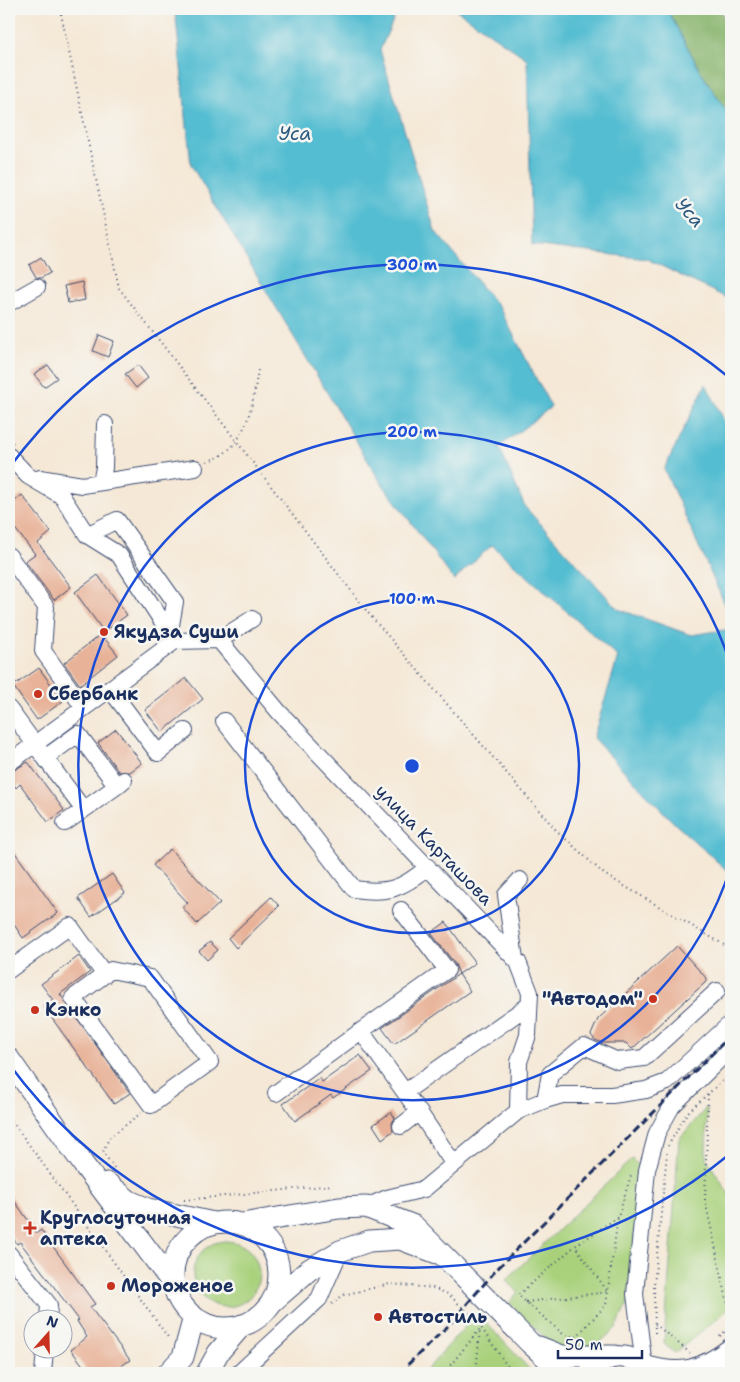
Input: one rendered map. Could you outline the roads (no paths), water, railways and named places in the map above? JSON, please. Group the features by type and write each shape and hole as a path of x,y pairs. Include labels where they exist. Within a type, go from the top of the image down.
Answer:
{"main road":[{"path":"9,1059 83,1164 174,1285 185,1308 194,1317 218,1326 242,1325"},
{"path":"83,1164 130,1201 148,1209 214,1223"},
{"path":"242,1224 339,1208 366,1207 414,1226 447,1257 530,1343 563,1373"},
{"path":"174,1285 175,1260 186,1239 199,1229 214,1223 228,1221 242,1224 257,1231 268,1242 276,1256 279,1279 272,1302"},
{"path":"207,1373 218,1353 242,1325 259,1316 310,1269 340,1250 369,1241 400,1239 447,1257"},
{"path":"168,1373 183,1357 194,1317"},
{"path":"530,1343 562,1356 615,1356 630,1358 647,1370 672,1373 691,1372 714,1360"},
{"path":"590,1373 596,1365 615,1356"}],"street":[{"path":"9,303 37,287"},
{"path":"102,482 106,424"},
{"path":"13,451 28,476 62,496 87,535 119,555 172,636"},
{"path":"28,476 82,485 200,465"},
{"path":"9,763 156,655 172,636 176,602 117,520 87,535"},
{"path":"9,556 46,607 43,651 84,708"},
{"path":"172,636 219,640 252,619"},
{"name":"улица Карташова","path":"219,640 279,712 515,959 530,993 528,1035 518,1062 518,1111"},
{"path":"110,689 158,753 185,732"},
{"path":"9,709 83,809"},
{"path":"224,721 354,889 380,893 412,880 428,867"},
{"path":"45,758 78,734 120,783 65,823"},
{"path":"515,959 506,895 520,880"},
{"path":"276,1093 447,970 401,910"},
{"path":"9,970 70,926 105,974"},
{"path":"111,970 150,978 210,1062 150,1105 73,998 105,974 111,970"},
{"path":"545,1100 550,1074 584,1046 618,1061 644,1058 717,991"},
{"path":"405,1092 530,1005"},
{"path":"366,1207 387,1198 424,1189 518,1111 562,1095 612,1094 646,1090 667,1082 731,1023"},
{"path":"361,1031 420,1112 453,1163"},
{"path":"647,1370 634,1294 647,1170 657,1133 672,1106 731,1048"},
{"path":"401,1126 420,1112"},
{"path":"239,1373 319,1299 340,1250"},
{"path":"9,1254 49,1305 49,1310"},
{"path":"43,1373 44,1360"}],"water":[{"name":"Уса","path":"175,9 398,9 380,50 435,231 500,309 551,407 499,447 525,507 618,609 691,635 731,629 731,874 673,822 593,738 618,657 492,545 454,580 380,481 191,165"},
{"name":"Уса","path":"455,9 667,9 702,74 731,118 731,300 647,259 532,245 527,59"},
{"path":"706,384 731,434 731,618 664,469"}],"railway":[{"path":"399,1373 448,1326 497,1269 731,1035"}],"place":[{"name":"Якудза Суши","path":"104,632"},
{"name":"Сбербанк","path":"38,694"},
{"name":"\"Автодом\"","path":"653,999"},
{"name":"Кэнко","path":"35,1010"},
{"name":"Круглосуточная аптека","path":"30,1228"},
{"name":"Мороженое","path":"111,1286"},
{"name":"Автостиль","path":"378,1317"}]}
